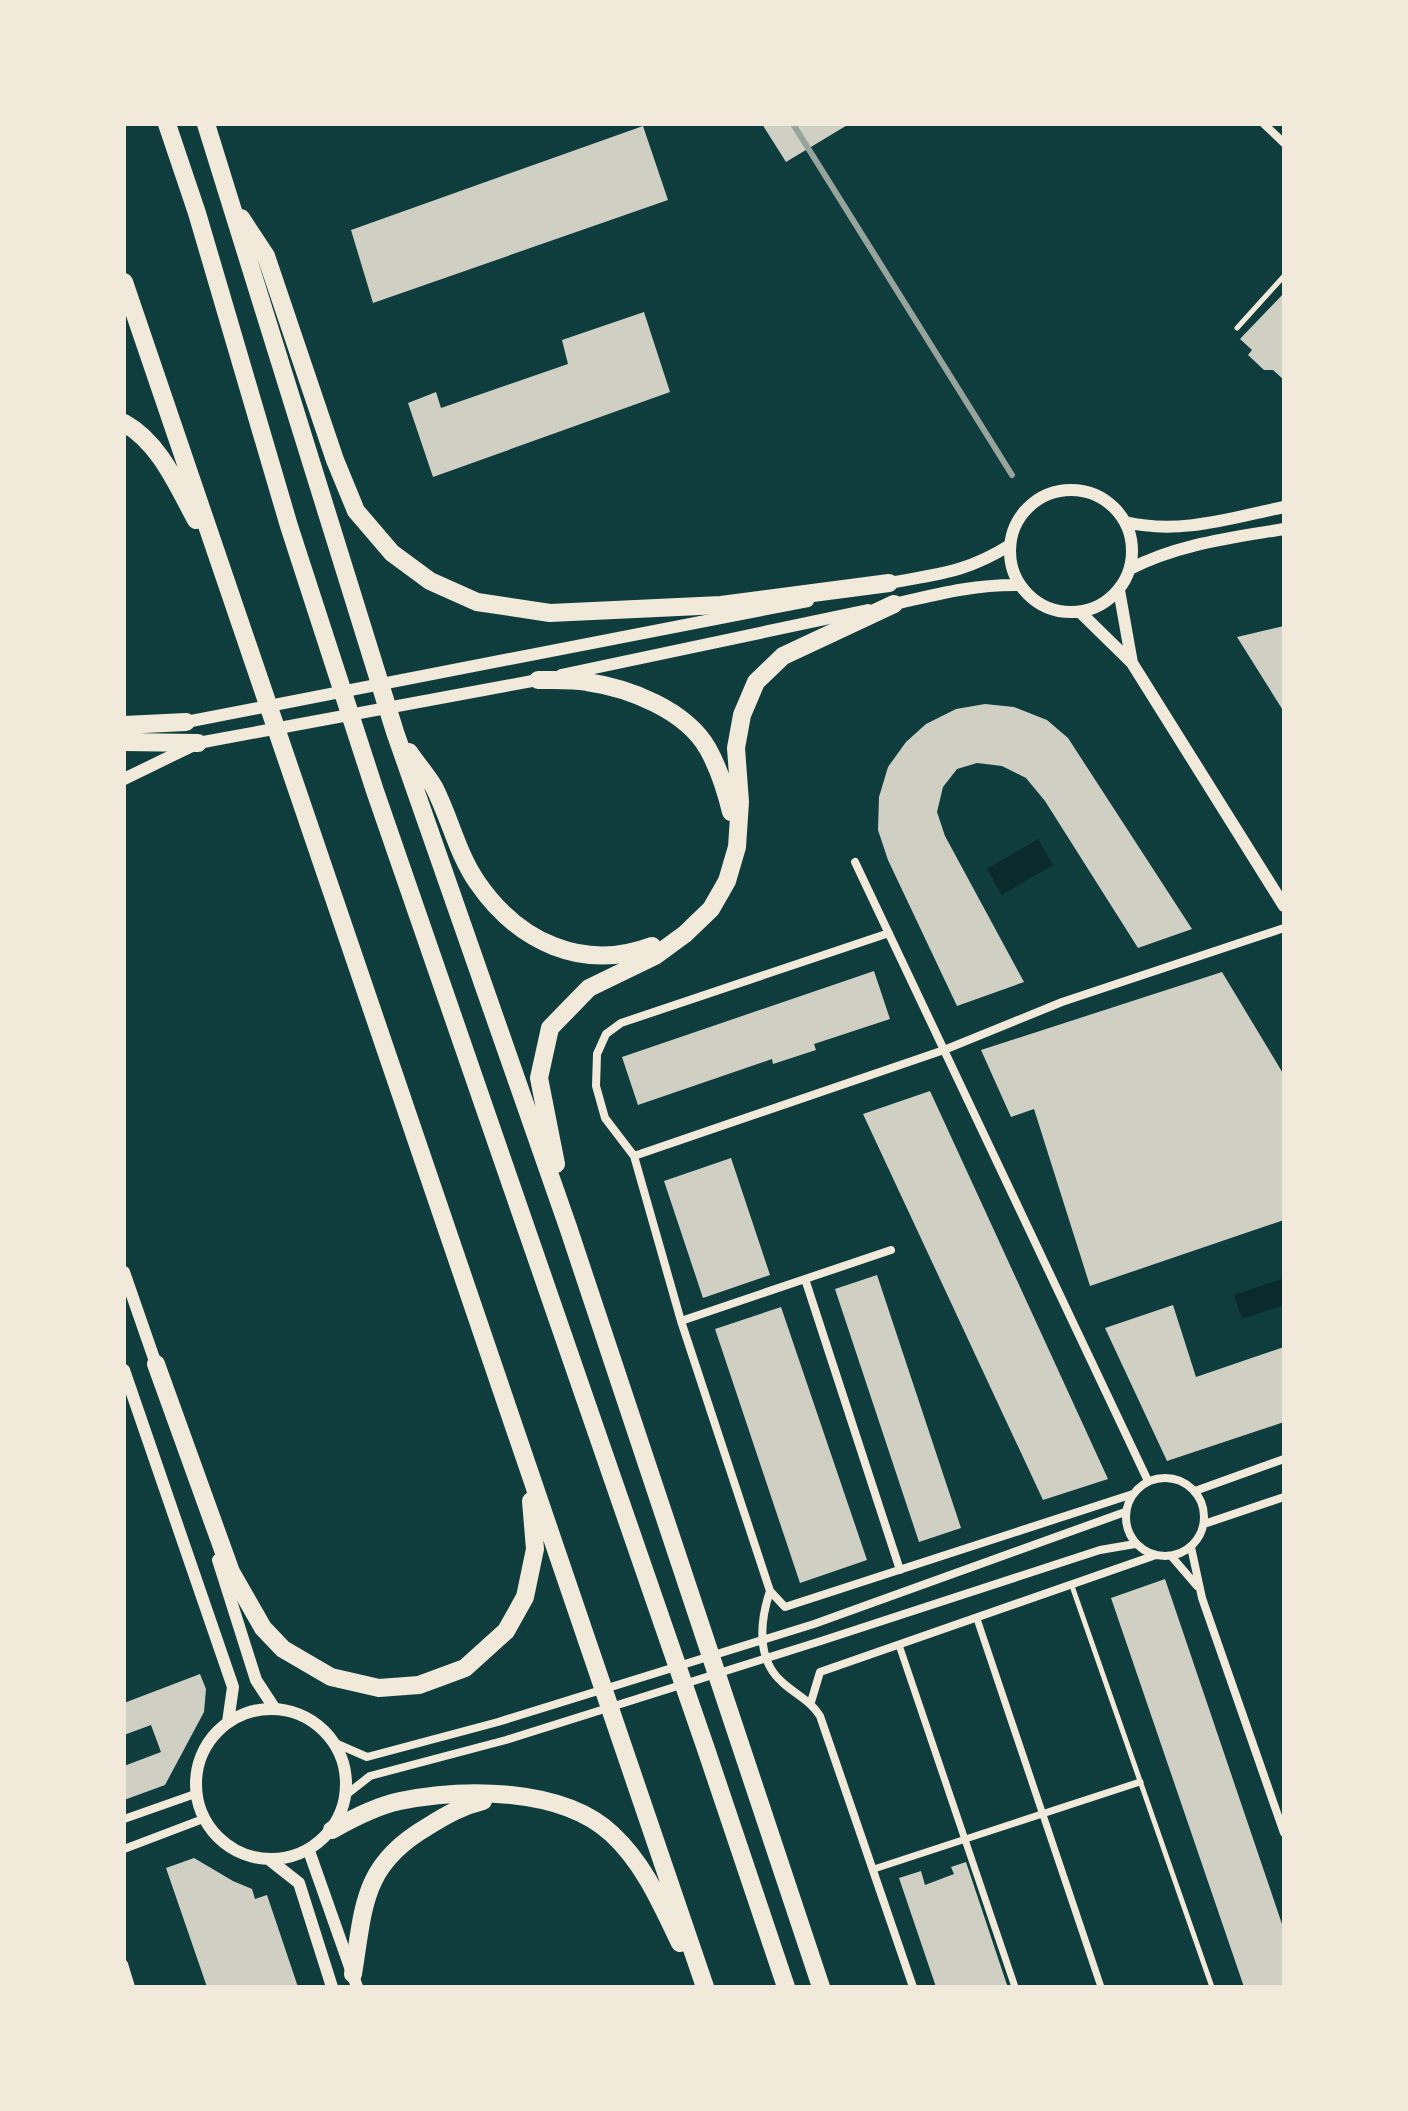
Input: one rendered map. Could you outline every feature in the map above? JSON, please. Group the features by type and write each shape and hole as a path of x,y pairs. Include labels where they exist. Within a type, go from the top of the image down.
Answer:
{"highway":[{"path":"167,124 197,213 289,526 375,791 786,1987"},
{"path":"206,124 395,732 568,1227 821,1987"},
{"path":"228,196 266,256 335,460 356,511 392,553 430,581 477,602 550,613 721,605 889,583"},
{"path":"124,282 704,1987"},
{"path":"124,423 141,432 169,470 220,564"},
{"path":"568,1227 539,1078 550,1028 589,988 655,956 685,934 711,909 727,881 737,847 740,802 736,748 742,715 756,682 783,656 894,604"},
{"path":"538,680 587,682 636,695 679,718 707,747 726,789 737,847"},
{"path":"124,725 186,722"},
{"path":"395,732 434,788 455,840 477,882 525,932 560,950 599,957 637,952 685,934"},
{"path":"124,742 198,743"},
{"path":"156,1364 231,1572 263,1628 283,1649 331,1677 379,1688 419,1685 465,1668 506,1631 525,1597 535,1549 534,1515 522,1451"},
{"path":"332,1830 354,1817 398,1801 456,1794 509,1795 544,1801 581,1814 610,1832 650,1880 704,1987"},
{"path":"355,1980 365,1897 380,1866 402,1842 463,1805 509,1795"}],"street":[{"path":"1264,124 1284,143"},
{"path":"1078,490 1097,495 1113,506 1125,522 1131,537 1130,569 1119,590 1101,605 1080,612 1062,612 1031,598 1020,585 1011,566 1010,545 1015,526 1025,510 1041,498 1059,491 1078,490"},
{"path":"1125,522 1151,528 1179,528 1284,507"},
{"path":"1130,569 1185,546 1284,529"},
{"path":"186,722 746,615 889,583 950,574 987,559 1010,545"},
{"path":"124,779 198,743 538,680 954,590 1020,585"},
{"path":"1119,590 1132,663"},
{"path":"1080,612 1132,663 1284,906"},
{"path":"855,862 1148,1481"},
{"path":"634,1156 944,1050 1062,1002 1284,928"},
{"path":"811,1702 820,1672 1153,1556 1172,1557 1191,1547 1204,1524 1203,1505 1186,1483 1172,1478 1148,1481 1133,1494 785,1607 770,1591 681,1321 634,1156 605,1118 596,1086 597,1054 606,1034 621,1023 889,933"},
{"path":"681,1321 891,1250"},
{"path":"124,1272 256,1680 275,1709"},
{"path":"805,1279 900,1570"},
{"path":"124,1370 233,1687 228,1722"},
{"path":"1195,1491 1284,1459"},
{"path":"1133,1494 1125,1512 1126,1528 1135,1544 1153,1556"},
{"path":"1204,1524 1284,1497"},
{"path":"335,1743 367,1757 498,1722 814,1624 1125,1512"},
{"path":"347,1794 370,1776 506,1740 1100,1550 1135,1544"},
{"path":"1191,1547 1199,1589 1284,1833"},
{"path":"1172,1557 1199,1589"},
{"path":"770,1591 762,1614 763,1650 780,1680 811,1702 820,1716 913,1987"},
{"path":"977,1619 1101,1987"},
{"path":"899,1645 1015,1987"},
{"path":"275,1709 291,1711 318,1725 335,1743 345,1767 347,1794 332,1830 309,1851 271,1861 247,1857 223,1844 203,1819 195,1794 198,1765 214,1734 243,1714 275,1709"},
{"path":"874,1869 1140,1782"},
{"path":"124,1819 195,1794"},
{"path":"124,1849 203,1819"},
{"path":"309,1851 355,1980"},
{"path":"271,1861 299,1883 332,1987"},
{"path":"124,1964 131,1987"}],"lane":[{"path":"1237,328 1284,276"},
{"path":"1072,1586 1212,1987"}],"water":[{"path":"1038,839 1053,865 1002,895 987,869"},
{"path":"1282,1279 1284,1305 1242,1319 1234,1295"}],"building":[{"path":"762,124 849,124 786,162"},
{"path":"643,126 668,200 373,303 351,230"},
{"path":"1284,293 1284,380 1273,370 1264,370 1248,355 1252,350 1240,339"},
{"path":"644,312 670,392 433,477 408,403 436,392 441,408 568,364 562,340"},
{"path":"1284,626 1284,712 1237,637"},
{"path":"985,704 1014,707 1047,720 1068,738 1192,929 1138,948 1045,801 1026,778 1002,766 977,763 957,769 943,787 937,812 945,836 1024,982 957,1006 888,860 878,830 879,797 888,767 906,742 926,724 956,709"},
{"path":"874,971 890,1019 814,1044 816,1050 773,1064 772,1059 638,1105 622,1057"},
{"path":"1222,972 1284,1075 1284,1220 1090,1286 1034,1109 1011,1117 981,1050"},
{"path":"930,1091 1108,1479 1043,1500 863,1114"},
{"path":"731,1158 770,1275 703,1298 664,1181"},
{"path":"877,1275 961,1528 919,1542 835,1289"},
{"path":"1173,1305 1196,1377 1284,1347 1284,1422 1167,1461 1105,1328"},
{"path":"781,1307 867,1560 800,1583 715,1329"},
{"path":"1165,1579 1284,1930 1284,1987 1244,1987 1111,1598"},
{"path":"200,1674 206,1689 204,1712 165,1785 124,1800 124,1766 161,1752 151,1725 124,1735 124,1703"},
{"path":"194,1858 252,1889 255,1899 267,1895 298,1987 207,1987 166,1868"},
{"path":"966,1862 1008,1987 936,1987 899,1878 921,1871 925,1885 954,1874 951,1867"}],"railway":[{"path":"793,124 1012,475"}]}
